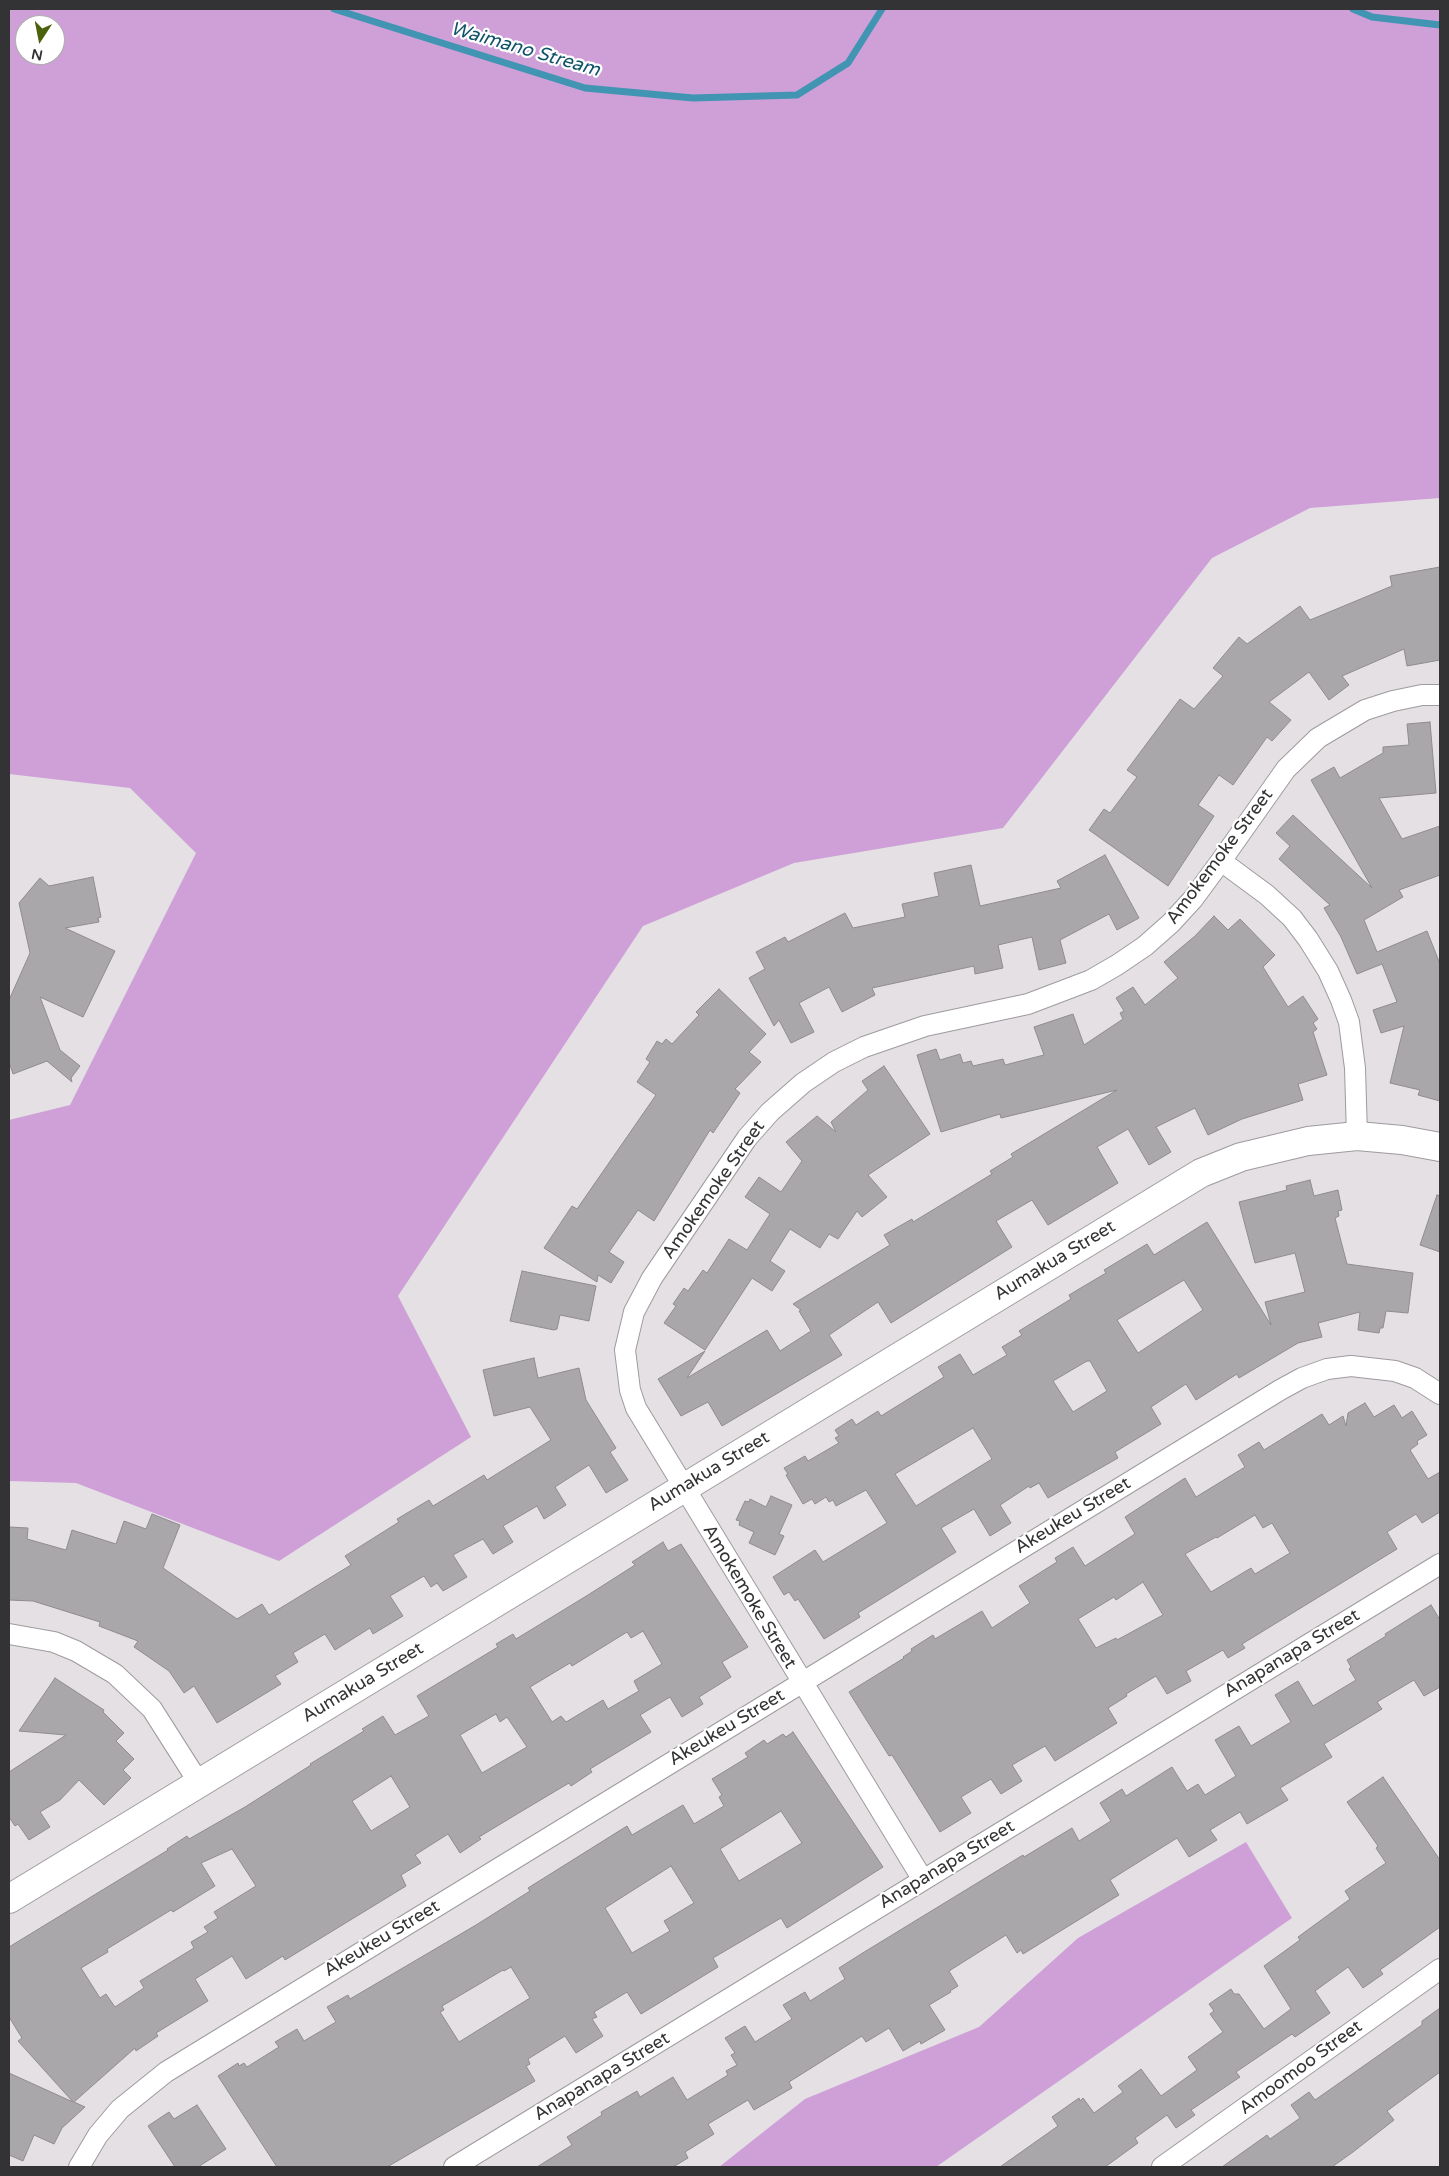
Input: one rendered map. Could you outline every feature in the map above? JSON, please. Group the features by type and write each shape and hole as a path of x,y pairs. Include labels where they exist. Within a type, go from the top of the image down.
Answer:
{"street":[{"name":"Amokemoke Street","path":"923,1880 682,1488 636,1408 630,1390 625,1350 629,1327 641,1296 747,1138 770,1112 803,1083 834,1062 864,1047 926,1026 1028,1004 1091,980 1145,946 1171,923 1193,899 1286,769 1318,738 1365,710 1422,695 1440,695"},
{"path":"1221,861 1267,895 1292,918 1328,971 1349,1022 1355,1068 1357,1136"},
{"name":"Aumakua Street","path":"9,1899 1201,1173 1241,1157 1272,1148 1308,1141 1357,1136 1402,1140 1440,1147"},
{"name":"Akeukeu Street","path":"79,2167 98,2135 120,2109 166,2072 801,1682 1302,1378 1327,1368 1351,1366 1376,1367 1415,1378 1440,1394"},
{"name":"Anapanapa Street","path":"454,2167 1440,1564"},
{"path":"9,1634 54,1642 76,1651 115,1674 133,1689 152,1710 199,1783"},
{"name":"Amoomoo Street","path":"1162,2167 1440,1969"}],"shaded area":[{"path":"9,9 1440,9 1440,498 1310,508 1212,558 1003,828 794,863 643,926 398,1296 471,1437 279,1561 76,1483 9,1481 9,1120 70,1105 196,853 130,788 9,774"},
{"path":"1246,1842 1292,1918 936,2167 719,2167 805,2099 979,2027 1078,1938"}],"building":[{"path":"1440,567 1440,660 1407,666 1404,649 1342,676 1349,685 1329,700 1309,672 1269,702 1291,720 1272,741 1267,737 1233,785 1219,775 1198,805 1214,816 1168,886 1089,830 1104,809 1110,813 1137,777 1127,770 1180,699 1194,709 1223,676 1213,668 1239,637 1247,644 1300,606 1310,620 1392,586 1390,576"},
{"path":"1430,722 1436,793 1379,798 1402,839 1440,826 1440,875 1399,890 1403,897 1364,920 1377,952 1427,931 1440,964 1440,1101 1418,1095 1420,1090 1390,1083 1404,1026 1381,1033 1373,1010 1397,1002 1382,964 1357,974 1341,937 1324,908 1330,905 1279,859 1290,846 1276,833 1293,815 1372,888 1311,780 1334,767 1340,778 1383,753 1383,747 1409,745 1407,724"},
{"path":"1105,855 1139,918 1117,930 1109,914 1060,940 1066,963 1039,970 1032,937 998,945 1003,968 975,974 974,966 872,988 875,995 842,1012 829,987 799,1003 814,1032 791,1043 779,1020 774,1026 749,978 765,969 756,952 785,937 788,942 845,913 853,928 905,917 902,904 939,896 934,873 971,865 980,906 1061,888 1057,881"},
{"path":"93,877 101,917 98,918 99,922 65,928 115,951 83,1017 40,997 60,1050 80,1066 71,1078 72,1082 47,1061 13,1074 9,1062 9,1000 30,953 19,903 40,878 49,886"},
{"path":"1214,916 1228,930 1240,919 1275,955 1263,967 1288,1007 1303,996 1318,1019 1313,1023 1317,1029 1313,1032 1327,1075 1298,1084 1303,1100 1242,1119 1208,1135 1195,1108 1156,1127 1171,1152 1149,1165 1128,1129 1097,1147 1118,1183 1048,1225 1032,1200 996,1221 1012,1247 891,1323 878,1302 829,1335 842,1355 722,1426 708,1402 681,1416 658,1379 705,1351 687,1378 767,1330 780,1351 811,1331 799,1311 801,1310 793,1304 890,1245 884,1235 912,1219 913,1222 992,1174 990,1171 1013,1157 1011,1154 1117,1090 1001,1118 1000,1114 941,1132 917,1055 936,1049 940,1060 960,1054 963,1063 971,1061 973,1066 1003,1059 1005,1065 1044,1055 1034,1027 1073,1014 1084,1045 1123,1019 1120,1013 1124,1011 1116,998 1133,987 1145,1005 1178,978 1164,962 1195,936"},
{"path":"719,989 766,1034 749,1052 761,1062 735,1089 740,1093 713,1133 710,1130 654,1221 638,1210 609,1252 624,1262 611,1283 598,1275 597,1282 544,1248 572,1206 577,1209 656,1095 637,1082 650,1062 646,1059 657,1041 662,1044 666,1039 672,1044 699,1015 696,1012"},
{"path":"884,1066 930,1134 868,1175 887,1197 862,1217 857,1211 838,1239 829,1234 820,1248 790,1229 770,1261 785,1271 772,1291 752,1278 705,1350 664,1323 676,1306 673,1304 684,1288 688,1291 703,1270 707,1273 729,1239 747,1250 770,1214 745,1197 759,1177 781,1192 802,1161 786,1142 817,1116 836,1132 831,1122 868,1090 862,1081"},
{"path":"1310,1180 1314,1196 1338,1190 1342,1210 1338,1211 1339,1216 1335,1218 1347,1264 1413,1273 1408,1313 1386,1311 1383,1328 1380,1328 1379,1333 1358,1330 1360,1312 1318,1323 1322,1337 1298,1343 1239,1378 1237,1374 1196,1400 1186,1384 1151,1407 1161,1424 1115,1452 1118,1458 1048,1498 1039,1483 1030,1488 1029,1486 1000,1505 1011,1523 990,1536 974,1509 941,1528 956,1552 858,1613 860,1617 824,1639 798,1599 795,1601 789,1592 784,1595 773,1577 815,1550 823,1562 887,1523 866,1490 836,1506 833,1500 829,1502 826,1497 815,1504 812,1499 803,1504 784,1468 805,1456 808,1461 839,1443 835,1438 839,1436 835,1430 852,1419 856,1425 878,1411 881,1416 944,1377 938,1367 960,1354 973,1375 1007,1355 1002,1347 1022,1335 1019,1331 1071,1299 1069,1295 1106,1273 1104,1270 1147,1244 1154,1255 1207,1222 1271,1325 1265,1302 1305,1292 1295,1253 1255,1263 1239,1202 1287,1190 1286,1186","holes":["1184,1280 1203,1310 1138,1353 1117,1320","1090,1361 1107,1391 1073,1412 1053,1381","973,1428 992,1459 916,1506 895,1474"]},
{"path":"1437,1195 1440,1196 1440,1252 1420,1245"},
{"path":"522,1271 596,1286 589,1321 560,1315 557,1329 554,1330 510,1321"},
{"path":"534,1358 538,1378 579,1368 586,1400 616,1448 610,1452 628,1480 606,1493 589,1465 555,1487 566,1505 544,1519 537,1506 503,1526 513,1542 493,1554 483,1539 453,1555 467,1577 443,1591 437,1583 431,1587 424,1576 390,1596 403,1616 373,1634 370,1628 335,1650 325,1634 293,1653 298,1662 275,1676 281,1684 217,1723 194,1686 184,1693 169,1671 134,1647 138,1641 99,1626 100,1622 33,1601 9,1600 9,1527 28,1528 27,1539 66,1550 72,1530 116,1544 124,1521 146,1529 152,1514 180,1525 163,1568 237,1619 262,1604 269,1615 351,1565 345,1556 399,1522 397,1519 429,1500 433,1506 484,1475 487,1480 551,1440 530,1407 494,1416 483,1370"},
{"path":"1365,1403 1374,1417 1394,1405 1402,1418 1412,1411 1427,1435 1417,1441 1418,1444 1410,1450 1428,1479 1440,1472 1440,1512 1422,1523 1416,1514 1387,1532 1397,1549 1242,1644 1245,1648 1228,1658 1223,1650 1186,1671 1191,1681 1167,1694 1156,1676 1126,1694 1127,1696 1108,1708 1117,1723 1055,1761 1045,1746 1012,1765 1022,1781 1001,1794 991,1779 961,1797 971,1813 940,1832 892,1755 889,1756 849,1692 904,1658 912,1651 911,1649 933,1635 935,1639 982,1611 992,1628 1030,1603 1019,1586 1057,1562 1055,1558 1073,1547 1085,1566 1135,1534 1125,1517 1185,1478 1196,1497 1245,1467 1238,1455 1259,1442 1264,1450 1322,1414 1329,1425 1343,1416 1346,1426 1348,1413","holes":["1255,1515 1263,1528 1272,1523 1290,1553 1255,1574 1251,1568 1211,1592 1185,1554 1217,1538","1143,1582 1163,1615 1117,1640 1116,1638 1096,1648 1078,1619 1114,1597 1116,1600"]},
{"path":"771,1496 792,1505 779,1534 784,1536 775,1555 749,1543 754,1532 739,1525 740,1521 736,1520 745,1501 749,1502 750,1499 766,1507"},
{"path":"663,1542 668,1551 681,1544 748,1647 722,1662 731,1677 699,1697 703,1704 682,1717 670,1697 640,1715 651,1732 590,1769 592,1772 571,1786 569,1783 479,1837 481,1839 460,1853 448,1834 415,1855 421,1863 401,1875 406,1886 285,1960 283,1956 246,1979 232,1956 195,1979 208,2001 156,2033 158,2036 136,2051 135,2048 74,2102 85,2107 62,2128 54,2144 34,2135 23,2161 9,2155 9,2073 73,2102 18,2041 22,2038 9,2017 9,1947 168,1850 187,1836 189,1839 245,1807 364,1731 362,1729 383,1716 395,1735 429,1716 417,1696 498,1647 496,1644 513,1634 516,1639 588,1595 635,1565 632,1562","holes":["643,1631 662,1664 634,1681 639,1691 608,1709 603,1700 566,1722 561,1716 552,1722 530,1687 570,1663 572,1666 627,1632 631,1638","496,1714 500,1722 507,1717 527,1747 482,1773 460,1735","391,1776 410,1807 371,1831 352,1801","232,1849 256,1886 214,1912 218,1918 204,1927 208,1932 191,1942 194,1948 140,1981 144,1988 115,2007 106,1994 100,1998 81,1968 108,1952 107,1949 215,1886 201,1863"]},
{"path":"1431,1605 1440,1620 1440,1687 1424,1696 1414,1680 1377,1702 1382,1709 1324,1744 1332,1757 1280,1788 1288,1800 1247,1824 1240,1812 1210,1830 1217,1840 1189,1857 1177,1838 1110,1880 1119,1895 1023,1954 1021,1950 1017,1953 1006,1935 949,1971 958,1986 929,2005 945,2030 921,2044 920,2041 903,2051 889,2028 866,2042 862,2036 789,2082 792,2088 754,2110 748,2100 708,2124 714,2134 685,2152 688,2158 673,2167 537,2167 572,2145 567,2137 602,2115 601,2112 637,2091 640,2097 673,2077 687,2100 728,2075 726,2071 737,2065 731,2055 735,2053 725,2038 745,2026 755,2042 792,2019 783,2005 805,1992 810,2001 845,1979 839,1968 861,1954 1023,1855 1024,1857 1072,1828 1079,1841 1111,1821 1100,1803 1122,1789 1126,1796 1172,1767 1187,1791 1198,1784 1205,1795 1236,1776 1215,1740 1239,1726 1251,1746 1291,1722 1275,1695 1298,1681 1313,1706 1356,1680 1349,1669 1351,1667 1347,1660"},
{"path":"55,1678 104,1710 103,1712 124,1733 116,1741 134,1759 123,1770 131,1778 104,1805 79,1780 60,1800 40,1812 50,1827 29,1840 18,1824 15,1826 9,1817 9,1772 66,1735 19,1731"},
{"path":"793,1732 883,1867 787,1928 781,1918 713,1958 718,1967 641,2014 627,1992 594,2012 597,2017 592,2019 603,2036 576,2053 565,2036 528,2059 530,2064 526,2066 535,2081 387,2167 277,2167 218,2076 238,2063 239,2066 244,2063 247,2067 279,2047 275,2042 297,2029 304,2041 336,2022 327,2007 348,1995 350,1999 476,1925 530,1891 528,1888 627,1826 632,1835 683,1805 694,1824 724,1806 719,1797 722,1795 712,1779 748,1757 745,1753 764,1740 767,1744 783,1734 786,1737","holes":["781,1811 802,1843 739,1881 720,1849","671,1866 694,1903 664,1921 670,1931 632,1953 605,1908","511,1967 530,1998 459,2042 440,2012 444,2010 442,2006"]},
{"path":"1383,1777 1440,1860 1440,1927 1380,1970 1383,1974 1363,1988 1348,1967 1315,1991 1330,2013 1295,2037 1292,2034 1236,2072 1240,2077 1191,2110 1195,2115 1176,2128 1167,2115 1135,2138 1138,2143 1105,2167 1000,2167 1058,2126 1052,2117 1079,2098 1080,2101 1083,2098 1094,2113 1123,2092 1118,2086 1141,2069 1161,2096 1197,2070 1188,2057 1223,2032 1210,2014 1214,2011 1209,2004 1231,1989 1234,1994 1239,1994 1264,2029 1291,2009 1264,1966 1300,1940 1298,1937 1350,1899 1345,1891 1386,1863 1376,1848 1378,1846 1347,1802"},
{"path":"1440,2008 1440,2072 1387,2111 1394,2120 1353,2152 1332,2167 1222,2167 1267,2135 1270,2139 1300,2118 1291,2105 1309,2092 1315,2100 1422,2025 1422,2021"},
{"path":"197,2105 226,2149 198,2167 175,2167 148,2126 169,2112 174,2119"}],"waterway":[{"name":"Waimano Stream","path":"334,9 585,88 693,98 797,95 848,63 882,9"},
{"name":"Waimano Stream","path":"1353,9 1372,17 1440,25"}]}
